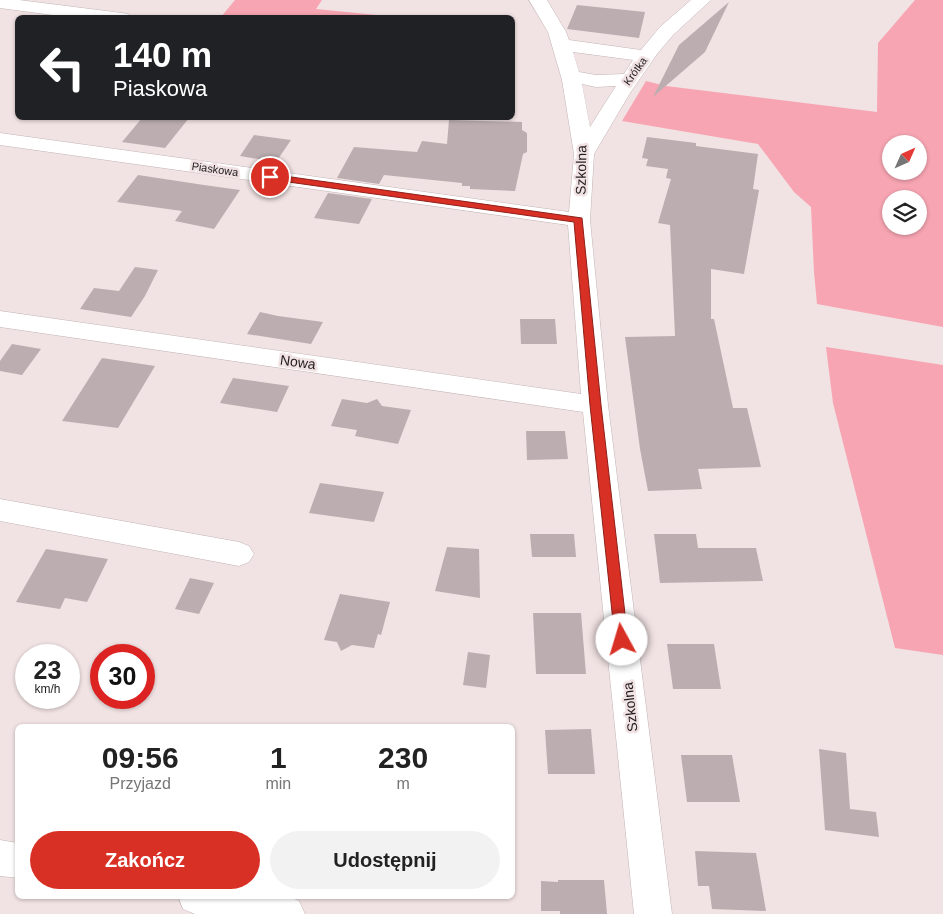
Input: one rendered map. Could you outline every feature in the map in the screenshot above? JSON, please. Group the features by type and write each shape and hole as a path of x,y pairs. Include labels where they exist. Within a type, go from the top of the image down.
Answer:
{"street":[{"name":"Szkolna","path":"538,0 557,32 561,45 570,76 584,154 579,220 595,405 653,914"},
{"name":"Krótka","path":"584,154 618,94 646,56 663,35 702,0"},
{"path":"0,3 98,15"},
{"path":"561,45 646,56"},
{"path":"570,76 596,81 629,80"},
{"name":"Piaskowa","path":"0,139 579,220"},
{"name":"Nowa","path":"0,319 595,405"},
{"path":"0,510 239,554"},
{"path":"0,858 15,860"},
{"path":"211,899 286,914"}],"shaded area":[{"path":"235,0 322,0 316,9 377,15 223,15"},
{"path":"915,0 943,0 943,327 817,304 811,207 794,192 758,144 622,121 646,81 666,86 877,112 878,43"},
{"path":"826,347 943,365 943,655 895,648 833,403"}],"building":[{"path":"729,2 705,52 653,97 679,45"},
{"path":"577,5 645,12 639,38 567,29"},
{"path":"140,120 187,120 165,148 122,142"},
{"path":"449,120 522,122 522,130 527,133 527,152 523,154 515,191 470,189 470,186 462,186 462,183 384,175 379,184 337,178 354,147 417,152 422,141 447,144"},
{"path":"254,135 291,140 276,162 240,156"},
{"path":"647,137 758,154 753,189 759,190 744,274 711,269 711,319 714,319 733,408 747,408 761,467 698,469 702,489 648,491 640,449 625,337 675,336 670,225 658,223 671,179 666,178 668,169 646,166 648,159 642,158"},
{"path":"138,175 240,190 214,229 175,221 182,211 117,202"},
{"path":"328,193 372,199 359,224 314,218"},
{"path":"135,267 158,270 145,296 131,317 80,309 94,288 119,291"},
{"path":"260,312 323,322 311,344 247,334"},
{"path":"520,319 555,319 557,344 521,344"},
{"path":"12,344 41,349 22,375 0,371 0,361"},
{"path":"102,358 155,366 118,428 62,421"},
{"path":"233,378 289,386 277,412 220,403"},
{"path":"342,399 367,403 377,399 382,406 411,410 398,444 355,436 357,430 331,426"},
{"path":"526,431 565,431 568,459 527,460"},
{"path":"320,483 384,492 374,522 309,513"},
{"path":"530,534 574,534 576,557 532,557"},
{"path":"654,534 696,534 698,548 756,548 763,581 660,583"},
{"path":"447,547 479,549 480,598 435,591"},
{"path":"46,549 108,559 87,602 65,598 60,609 16,602"},
{"path":"190,578 214,583 199,614 175,609"},
{"path":"340,594 390,602 381,635 378,634 374,648 352,645 341,651 337,642 324,640"},
{"path":"533,613 581,613 586,674 536,674"},
{"path":"667,644 714,644 721,689 673,689"},
{"path":"468,652 490,655 486,688 463,685"},
{"path":"591,729 595,774 548,774 545,730"},
{"path":"819,749 846,753 850,809 876,812 879,837 825,830"},
{"path":"681,755 732,755 740,802 687,802"},
{"path":"695,851 756,853 766,911 712,909 709,886 698,886"},
{"path":"558,880 604,880 607,914 560,914 560,911 541,911 541,881 558,882"}],"route":[{"path":"270,177 579,220 595,405 622,640"}]}
